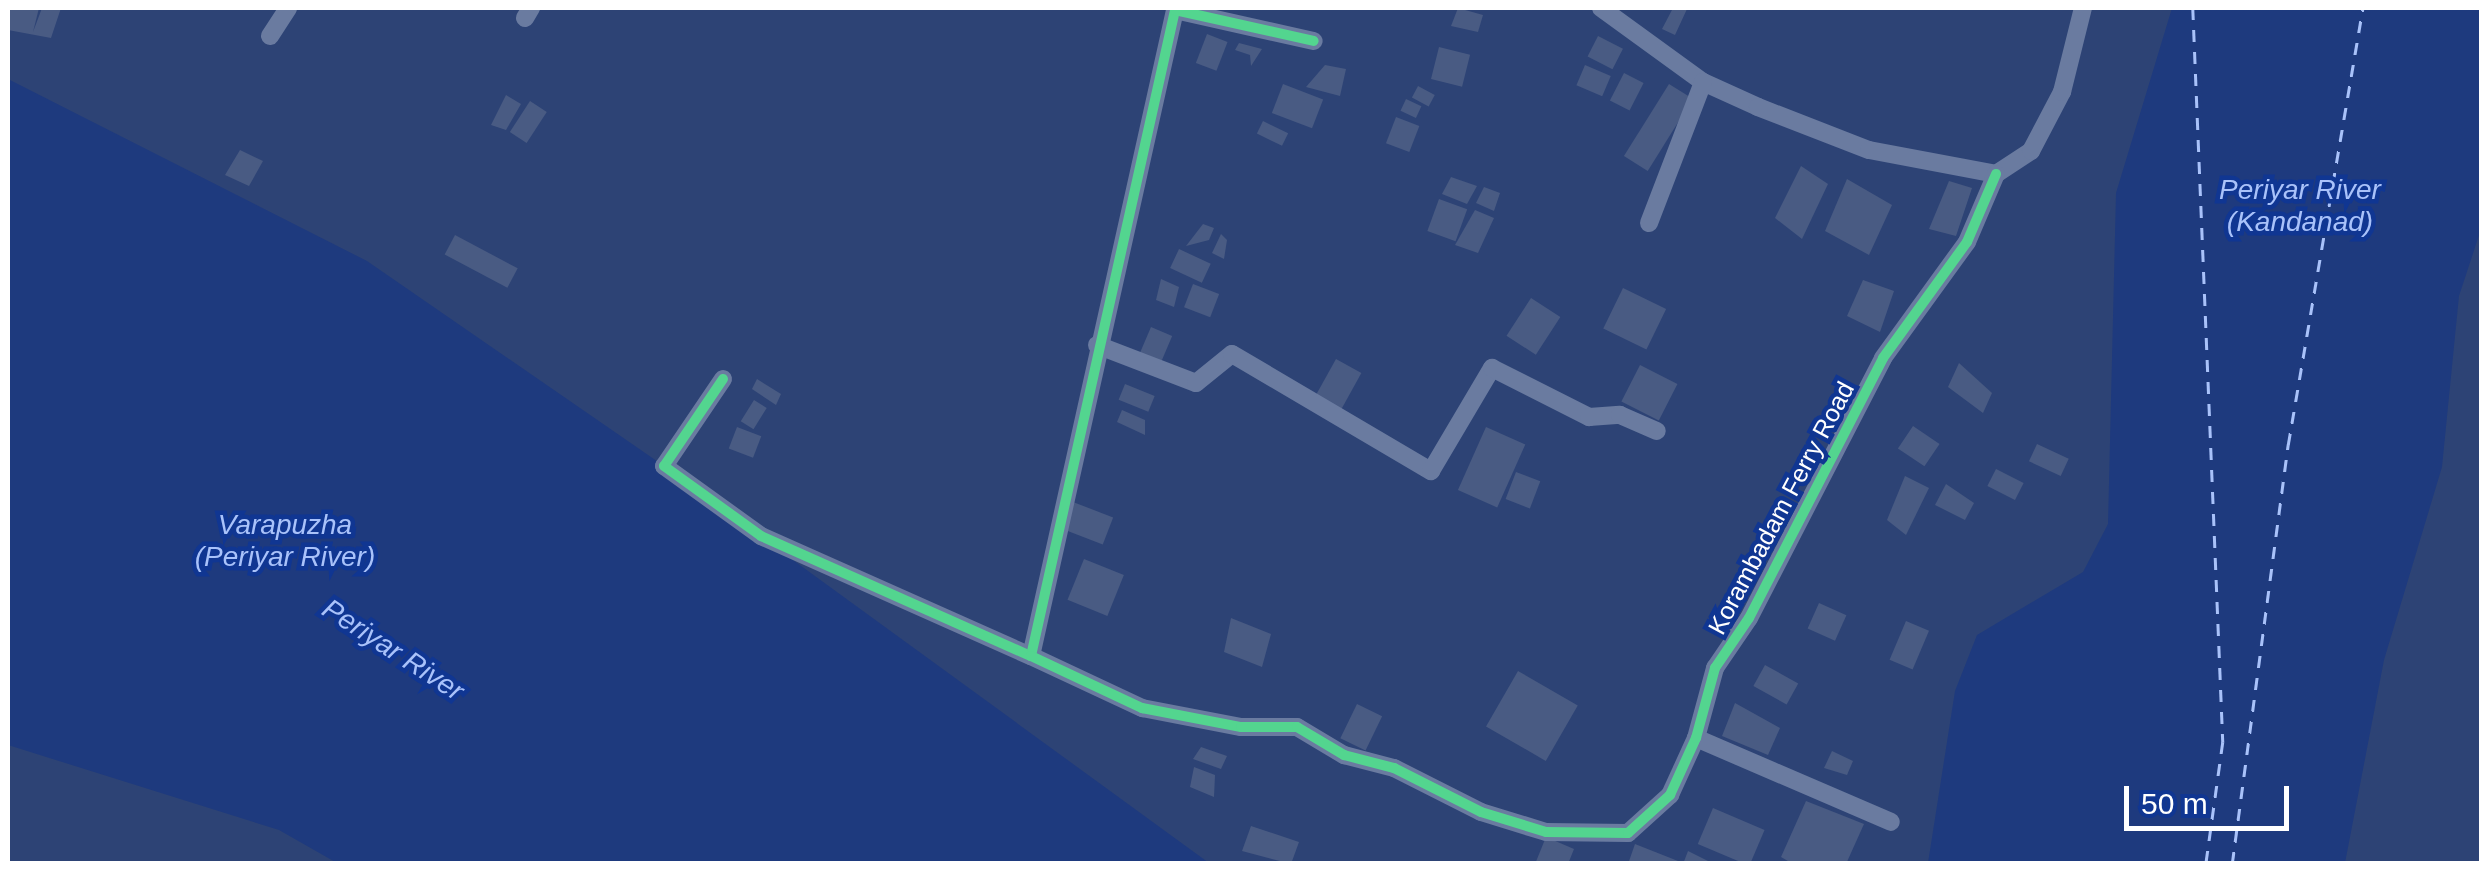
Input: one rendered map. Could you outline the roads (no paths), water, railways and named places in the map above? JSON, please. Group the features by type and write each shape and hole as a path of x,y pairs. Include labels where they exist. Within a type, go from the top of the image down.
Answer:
{"street":[{"path":"270,36 288,8"},
{"path":"1031,656 1169,8 1314,40"},
{"path":"1601,8 1703,82 1869,150 1996,174 2031,151 2062,92 2083,8"},
{"path":"1650,223 1703,82"},
{"name":"Korambadam Ferry Road","path":"723,379 664,466 761,536 1142,708 1242,727 1297,726 1344,755 1394,768 1481,812 1566,835 1628,833 1670,795 1696,738 1715,668 1750,618 1883,358 1967,242 1996,174"},
{"path":"1097,345 1196,383 1232,354 1432,471 1492,368 1589,417 1620,415 1658,431"},
{"path":"1696,738 1891,822"}],"water":[{"name":"Periyar River (Kandanad)","path":"2172,8 2481,8 2481,229 2459,296 2442,467 2384,660 2345,863 1928,863 1955,691 1977,635 2083,572 2108,524 2116,193"},
{"name":"Varapuzha (Periyar River)","path":"8,79 367,261 664,466 1209,863 337,863 279,830 8,745"}],"water label":[{"name":"Periyar River","path":"393,650"}]}
